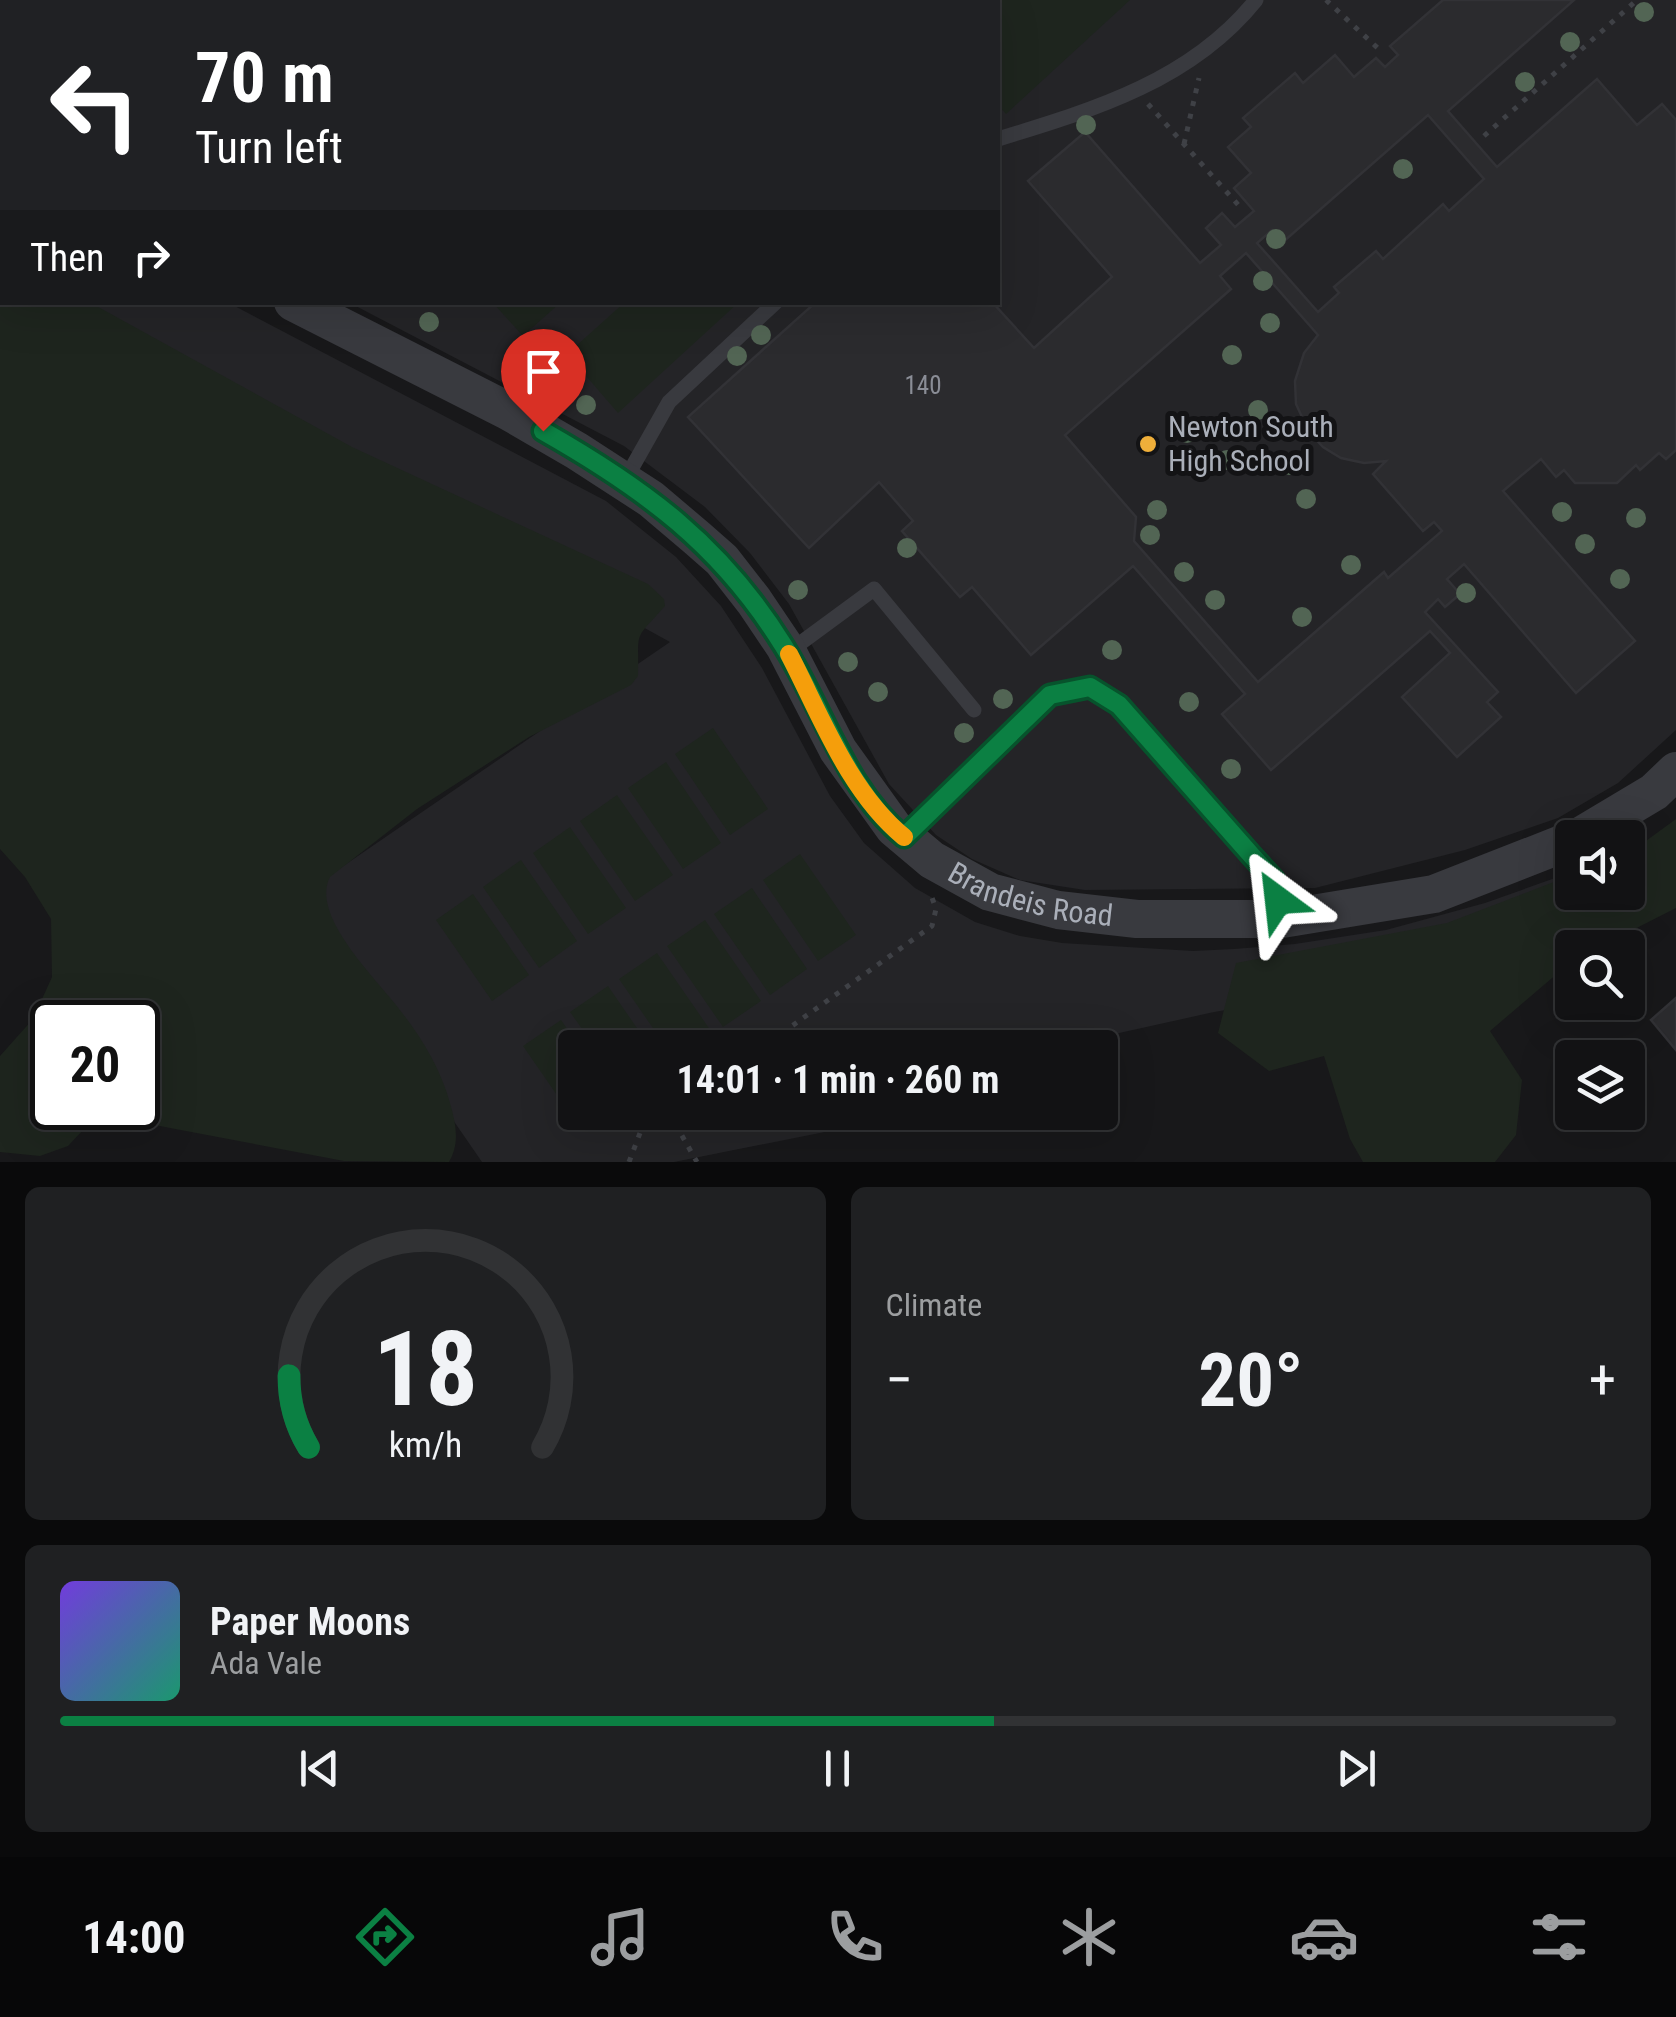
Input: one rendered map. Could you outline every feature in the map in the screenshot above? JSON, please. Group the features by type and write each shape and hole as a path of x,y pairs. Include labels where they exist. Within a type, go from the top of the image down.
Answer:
{"street":[{"name":"Brandeis Road","path":"298,305 508,411 651,499 722,560 788,652 838,750 867,795 918,849 990,892 1058,910 1136,919 1282,919 1434,894 1555,847"},
{"name":"Brandeis Road","path":"1607,820 1654,792 1676,771"}],"lane":[{"path":"1000,139 1092,110 1162,79 1205,51 1256,0"},
{"path":"624,482 669,402 773,305"},
{"path":"788,652 874,588 974,710"},
{"path":"918,849 1050,695 1090,687 1119,705 1274,880 1282,919"}],"path":[{"path":"1326,0 1383,54"},
{"path":"1484,136 1638,0"},
{"path":"1184,144 1205,51"},
{"path":"1136,90 1241,208"},
{"path":"786,1030 932,926 936,909 931,895 918,882 918,849"},
{"path":"628,1162 644,1130"},
{"path":"679,1130 698,1162"}],"shaded area":[{"name":"Newton South High School","path":"1000,0 1676,0 1676,730 1618,783 1558,818 1465,850 1315,888 1085,890 1020,880 972,859 936,835 889,784 789,604 750,553 705,507 624,446 354,305 1000,305"},
{"path":"1000,0 1130,0 1006,114 1000,107"},
{"path":"0,305 95,305 352,447 648,584 664,599 665,606 640,636 638,676 631,685 529,737 417,809 330,877 326,893 338,930 410,1024 442,1079 456,1133 449,1162 344,1161 160,1126 160,1000 42,1000 52,977 51,919 25,877 0,849"},
{"path":"58,305 233,305 606,501 676,557 721,606 762,668 830,796 864,843 915,888 975,922 1020,936 1062,943 1193,951 1234,949 1386,930 1485,903 1555,878 1555,903 1445,973 1214,1012 1118,1033 1118,1030 558,1030 558,1130 835,1130 674,1162 482,1162 342,959 160,1015 160,1000 148,1000 670,642"},
{"path":"495,305 558,305 523,336"},
{"path":"622,305 736,305 618,413 567,354"},
{"path":"713,728 768,809 730,835 675,754"},
{"path":"666,762 721,843 683,869 628,788"},
{"path":"617,795 673,875 635,901 580,821"},
{"path":"1676,819 1676,908 1633,930 1555,930 1555,976 1490,1031 1522,1080 1516,1135 1495,1162 1363,1162 1350,1139 1324,1056 1269,1071 1218,1033 1236,963 1447,923 1555,882 1555,910 1645,910 1645,842"},
{"path":"570,827 626,908 588,934 533,853"},
{"path":"800,854 856,935 818,961 763,880"},
{"path":"521,860 577,941 539,968 483,887"},
{"path":"752,888 807,969 770,995 714,914"},
{"path":"473,894 529,975 492,1001 436,920"},
{"path":"705,920 761,1001 723,1027 667,946"},
{"path":"657,953 710,1030 654,1030 619,979"},
{"path":"608,986 638,1030 583,1030 570,1012"},
{"path":"561,1020 568,1030 558,1030 558,1097 523,1046"},
{"path":"30,1022 30,1130 83,1130 68,1146 40,1156 0,1152 0,1056"}],"building":[{"path":"1443,0 1574,0 1448,111 1497,167 1597,79 1637,125 1662,104 1676,120 1676,450 1666,459 1659,453 1640,470 1636,465 1617,483 1575,483 1564,470 1556,477 1541,459 1503,491 1635,641 1576,693 1464,564 1447,579 1460,594 1445,607 1438,599 1425,612 1498,692 1487,702 1501,717 1457,757 1402,697 1450,653 1430,631 1271,770 1222,714 1245,694 1133,566 1031,655 972,587 960,597 902,531 913,521 879,482 809,548 688,417 813,305 995,305 1034,348 1112,277 1028,181 1085,132 1200,263 1221,245 1206,228 1222,213 1235,227 1254,211 1234,188 1251,173 1228,147 1251,127 1243,118 1295,73 1303,83 1335,55 1354,77 1376,58 1385,67 1398,55 1390,46","holes":["1428,115 1484,179 1449,211 1443,204 1383,259 1376,251 1334,287 1339,293 1318,312 1257,243 1272,230 1283,242","1246,253 1318,335 1304,353 1295,381 1296,404 1309,432 1341,458 1364,463 1386,461 1373,474 1423,531 1434,522 1442,531 1388,578 1384,572 1258,682 1134,541 1136,517 1065,435 1231,289 1220,276"]},
{"path":"1676,998 1676,1050 1651,1020"}],"slow traffic":[{"path":"789,654 838,750 867,795 904,837"}],"place":[{"name":"Newton South High School","path":"1148,444"}],"route":[{"path":"543,431 651,499 722,560 784,647 838,750 867,795 904,837 1050,695 1090,687 1119,705 1274,880 1278,900"}]}
